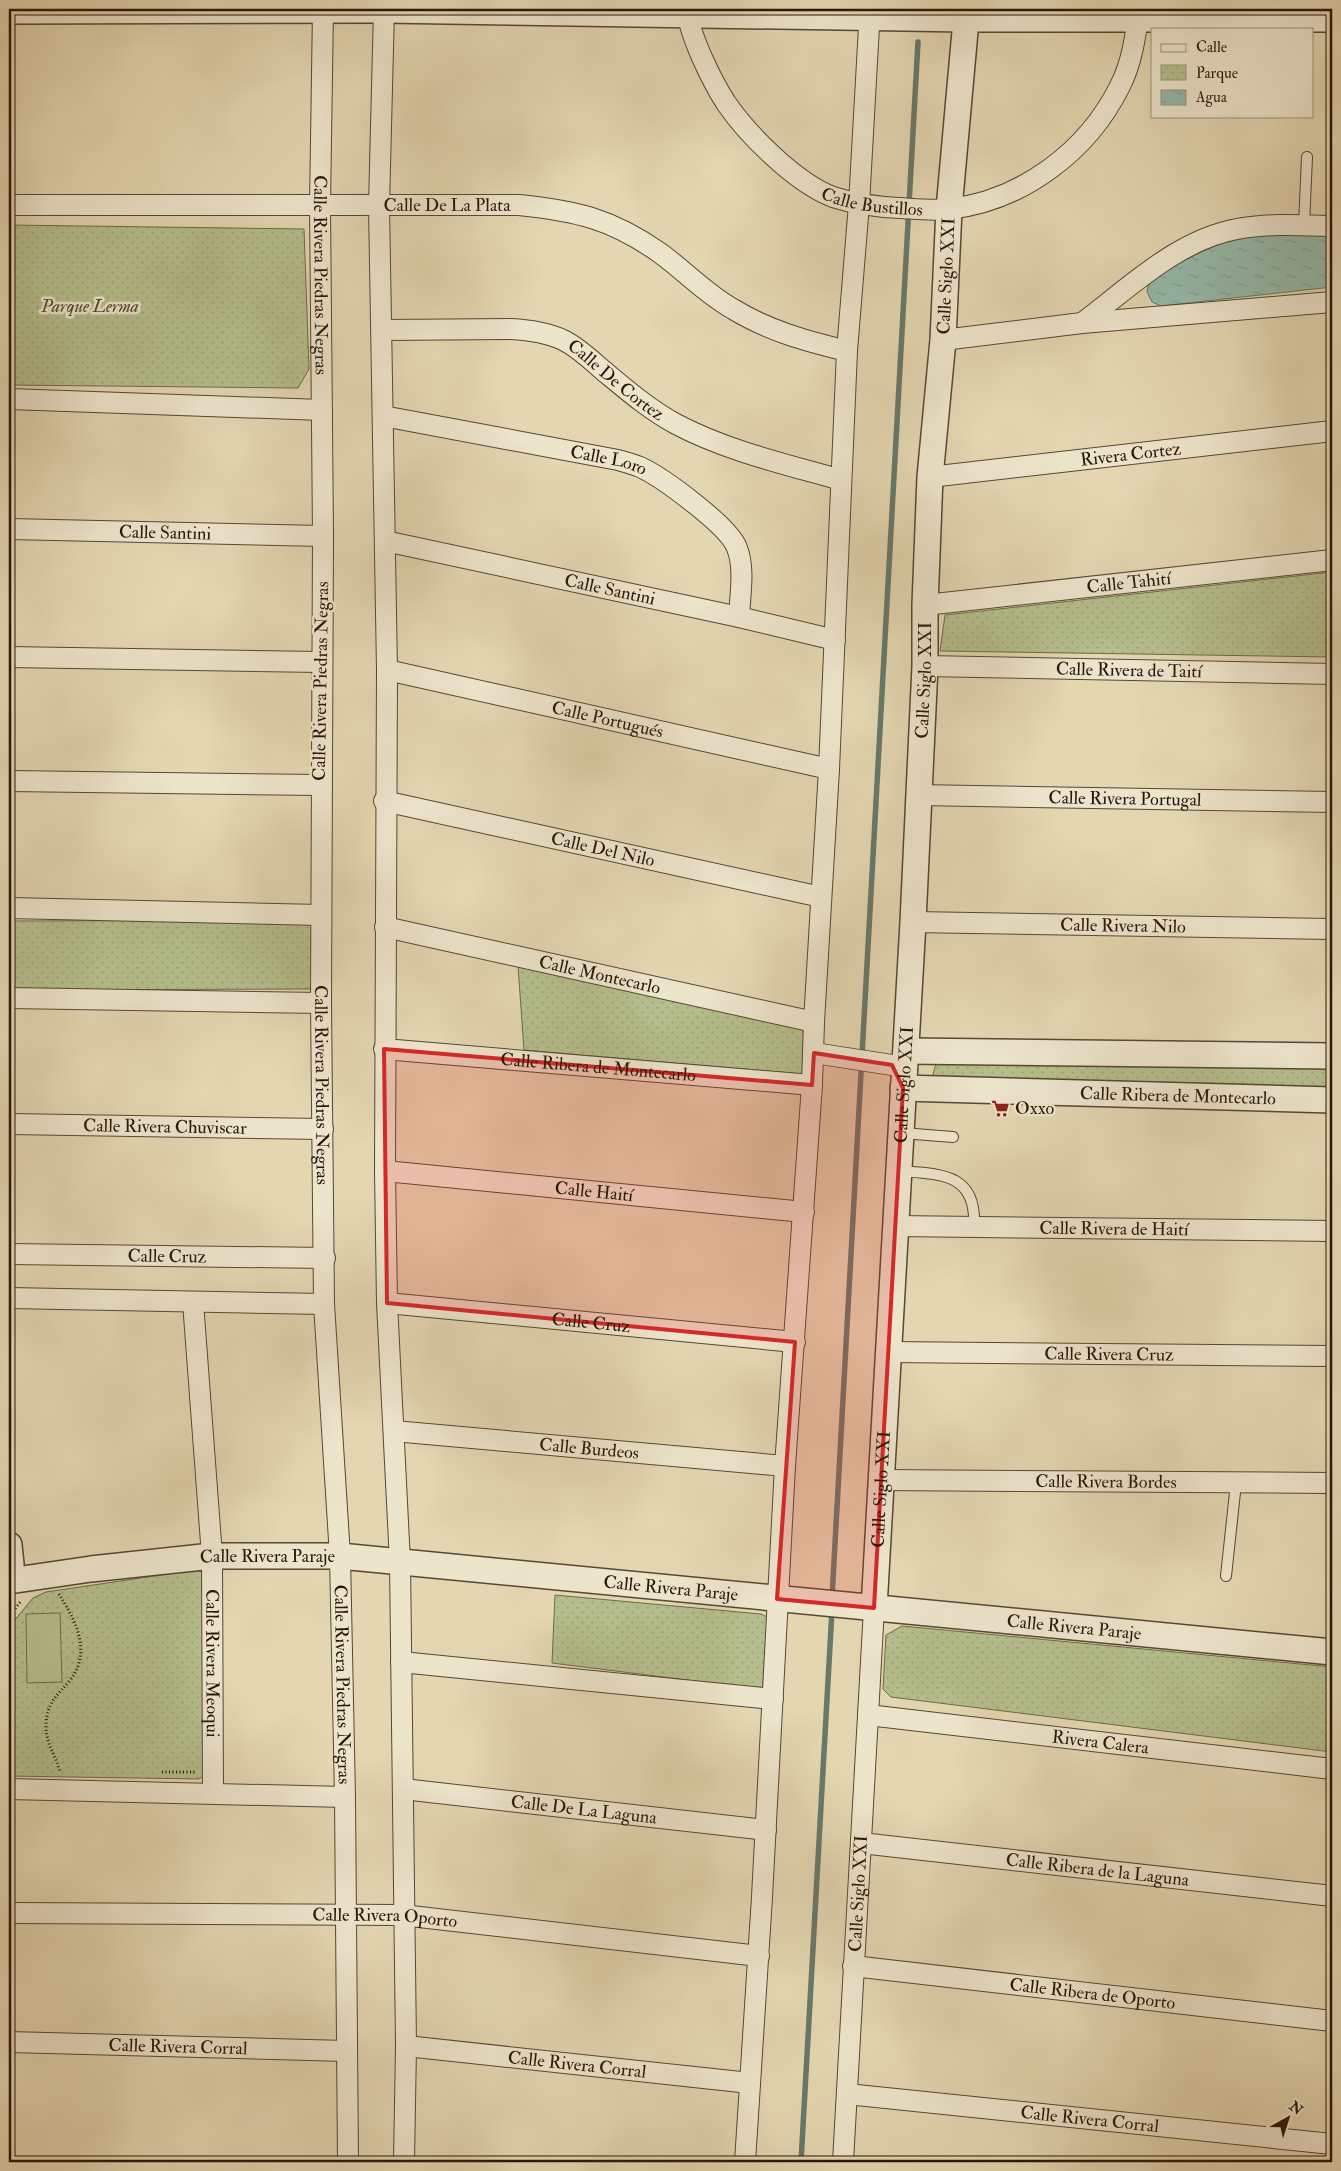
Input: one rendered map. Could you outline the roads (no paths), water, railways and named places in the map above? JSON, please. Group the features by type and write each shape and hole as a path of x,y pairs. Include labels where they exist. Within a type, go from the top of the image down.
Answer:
{"street":[{"name":"Calle Rivera Piedras Negras","path":"323,10 320,206 323,536 320,662 320,915 324,1304 340,1556 345,1796 348,2162"},
{"path":"384,10 379,206 387,670 384,801 385,1171 388,1303 400,1562 403,1789 402,1915 406,2046 404,2162"},
{"path":"9,11 384,10 966,14 1139,13 1332,19"},
{"name":"Calle Bustillos","path":"688,11 707,68 741,125 786,166 812,185 832,196 859,204 940,209 985,201 1013,191 1046,172 1078,147 1102,116 1121,85 1131,57 1139,13"},
{"path":"745,2162 759,1956 785,1466 814,1053 814,1022 835,640 846,351 859,204 869,13"},
{"name":"Calle Siglo XXI","path":"842,2162 868,1715 863,1607 880,1480 903,1088 895,1060 912,922 925,666 925,605 930,477 943,340 940,209 966,14"},
{"name":"Calle De La Plata","path":"9,205 519,205 566,210 597,218 630,233 661,254 711,295 747,317 775,331 846,351"},
{"path":"1082,323 1180,250 1206,238 1236,229 1271,225 1332,226"},
{"path":"943,340 1082,323 1332,302"},
{"name":"Calle De Cortez","path":"382,330 511,329 530,330 550,335 565,341 586,356 639,401 704,438 746,453 841,480"},
{"path":"9,399 322,410"},
{"name":"Calle Loro","path":"383,416 618,460 640,467 680,493 733,539 741,562 739,617"},
{"name":"Rivera Cortez","path":"930,477 1332,431"},
{"name":"Calle Santini","path":"9,529 323,536"},
{"name":"Calle Santini","path":"385,541 739,617 835,640"},
{"name":"Calle Tahití","path":"925,605 1332,560"},
{"path":"9,657 320,662"},
{"name":"Calle Rivera de Taití","path":"925,666 1332,674"},
{"name":"Calle Portugués","path":"387,670 829,769"},
{"path":"9,782 320,785"},
{"name":"Calle Rivera Portugal","path":"917,795 1332,802"},
{"name":"Calle Del Nilo","path":"384,801 821,897"},
{"path":"9,908 320,915"},
{"name":"Calle Rivera Nilo","path":"912,922 1332,929"},
{"name":"Calle Montecarlo","path":"385,928 814,1022"},
{"path":"9,998 321,1004"},
{"name":"Calle Ribera de Montecarlo","path":"384,1049 812,1085"},
{"path":"814,1053 845,1058 895,1060 1332,1056"},
{"name":"Calle Ribera de Montecarlo","path":"903,1088 1332,1100"},
{"name":"Calle Rivera Chuviscar","path":"9,1124 323,1129"},
{"name":"Calle Haití","path":"385,1171 804,1212"},
{"name":"Calle Rivera de Haití","path":"894,1226 1332,1231"},
{"name":"Calle Cruz","path":"9,1254 325,1258"},
{"path":"9,1298 324,1304"},
{"name":"Calle Rivera Meoqui","path":"193,1302 212,1556 213,1793"},
{"name":"Calle Cruz","path":"388,1303 795,1342"},
{"name":"Calle Rivera Cruz","path":"887,1352 1332,1356"},
{"name":"Calle Burdeos","path":"394,1431 785,1466"},
{"name":"Calle Rivera Bordes","path":"880,1480 1332,1483"},
{"path":"9,1545 13,1587"},
{"name":"Calle Rivera Paraje","path":"13,1587 54,1575 212,1556 340,1556 1332,1652"},
{"path":"400,1662 772,1699"},
{"name":"Rivera Calera","path":"868,1715 1332,1769"},
{"path":"9,1789 345,1796"},
{"name":"Calle De La Laguna","path":"403,1789 766,1830"},
{"name":"Calle Ribera de la Laguna","path":"861,1843 1332,1896"},
{"name":"Calle Rivera Oporto","path":"9,1913 402,1915 759,1956"},
{"name":"Calle Ribera de Oporto","path":"853,1966 1332,2021"},
{"name":"Calle Rivera Corral","path":"9,2042 346,2051"},
{"name":"Calle Rivera Corral","path":"406,2046 750,2083"},
{"name":"Calle Rivera Corral","path":"847,2094 1332,2144"}],"lane":[{"path":"1304,225 1307,157"},
{"path":"901,1132 953,1137"},
{"path":"898,1171 940,1174 954,1178 966,1189 975,1209 974,1226"},
{"path":"1226,1576 1236,1483"}],"water":[{"path":"1264,231 1332,232 1332,287 1161,306 1152,302 1147,292 1149,282 1191,257 1217,245"}],"waterway":[{"path":"832,1598 918,42"},
{"path":"801,2162 832,1610"}],"place":[{"name":"Oxxo","path":"1001,1108"}],"park label":[{"name":"Parque Lerma","path":"90,306"}]}
